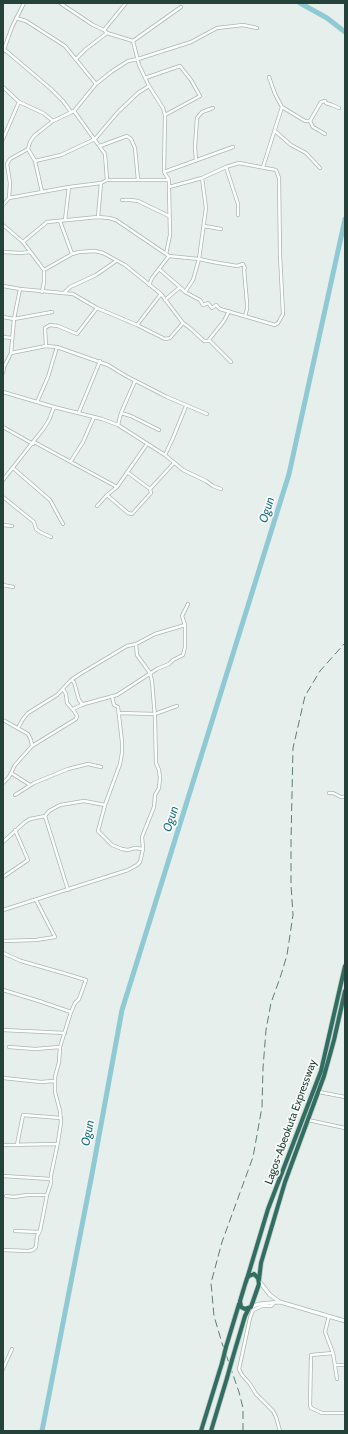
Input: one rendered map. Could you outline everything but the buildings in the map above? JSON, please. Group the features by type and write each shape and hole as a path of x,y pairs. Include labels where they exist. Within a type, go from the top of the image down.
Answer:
{"highway":[{"name":"Lagos-Abeokuta Expressway","path":"240,1301 268,1209 321,1071 345,966"},
{"name":"Lagos-Abeokuta Expressway","path":"250,1308 259,1281 261,1263 275,1214 288,1174 319,1092 329,1059 345,990"},
{"path":"306,1110 312,1112"},
{"path":"246,1282 247,1278 252,1275 256,1275 259,1281"},
{"path":"240,1301 240,1307 245,1309 250,1308"},
{"path":"202,1431 240,1301"},
{"path":"211,1431 245,1316 250,1308"}],"street":[{"path":"4,50 16,18 24,3"},
{"path":"104,30 126,3"},
{"path":"62,4 107,33 133,41"},
{"path":"133,41 181,7"},
{"path":"16,18 26,21 65,46 96,84"},
{"path":"9,198 10,182 7,164 10,159 28,149 34,136 53,121 73,111 96,84 128,61 191,42 216,28 242,25 257,28"},
{"path":"76,59 86,49 107,33"},
{"path":"133,41 145,78 163,108 165,115 164,172 168,180 169,187 168,216 170,235 168,255 152,278 149,286"},
{"path":"3,44 4,50 51,89 73,111 95,139 105,154 107,180"},
{"path":"145,78 180,66 191,80 200,96 165,115"},
{"path":"269,77 275,94 282,107 306,121 310,121"},
{"path":"35,161 61,155 95,139 118,112 138,93 149,86"},
{"path":"3,87 19,102 43,113 53,121"},
{"path":"310,121 321,102 325,101 326,103 339,108"},
{"path":"3,139 19,102"},
{"path":"263,167 282,107"},
{"path":"196,161 197,118 202,112 213,108"},
{"path":"310,121 313,127 326,134"},
{"path":"275,131 291,145 306,153 320,168"},
{"path":"100,146 127,136 131,139 135,148 138,180"},
{"path":"164,172 233,147"},
{"path":"28,149 35,161 42,192"},
{"path":"159,269 185,292 200,300 203,305 208,303 212,308 216,305 220,309 275,325 278,324 282,314 279,178 276,170 239,163 202,178 169,187"},
{"path":"226,167 238,204 238,215"},
{"path":"185,292 193,280 199,258 204,226 206,208 202,178"},
{"path":"3,204 9,198 69,187 101,183 107,180 168,180"},
{"path":"98,217 101,183"},
{"path":"65,221 69,187"},
{"path":"122,200 138,201 168,216"},
{"path":"23,242 47,222 98,217 116,220 168,255 199,258 236,266 243,264 245,268 247,303 247,309 244,316"},
{"path":"60,221 72,254"},
{"path":"3,225 23,242 44,270 42,292"},
{"path":"204,226 221,229"},
{"path":"44,270 72,254 95,250 103,253 124,265 161,294 182,324 190,328 204,341 210,341 231,362"},
{"path":"3,252 20,254 30,252"},
{"path":"64,293 70,287 96,275 116,261"},
{"path":"3,286 42,292 73,294 97,308 137,325 165,340 170,338 182,324"},
{"path":"166,300 179,288 181,288"},
{"path":"3,373 3,367 11,353 14,319 20,289"},
{"path":"137,325 161,294"},
{"path":"46,346 45,328 50,325 58,326 77,334 97,308"},
{"path":"210,341 208,340 224,321 229,311"},
{"path":"3,317 14,319 52,312"},
{"path":"3,337 12,338"},
{"path":"11,353 46,346 57,347 100,361 135,381 186,406 207,414"},
{"path":"37,402 48,377 57,347"},
{"path":"79,412 100,361"},
{"path":"118,425 135,381"},
{"path":"3,392 54,407 79,412 118,425 165,455 189,473 221,489"},
{"path":"165,455 186,406"},
{"path":"3,480 47,424 54,407"},
{"path":"122,413 159,430"},
{"path":"71,461 94,417"},
{"path":"3,427 71,461 116,487"},
{"path":"97,506 116,487 147,444"},
{"path":"107,495 128,513 132,514 151,493 150,489 174,463"},
{"path":"13,468 50,500 63,524"},
{"path":"127,472 150,489"},
{"path":"3,497 34,522 36,529 51,538"},
{"path":"3,525 12,526"},
{"path":"3,585 13,587"},
{"path":"73,709 117,695 150,673 183,655 185,647 185,625 182,616 188,604"},
{"path":"18,728 28,713 57,695 71,680 127,646 136,644 154,634 185,625"},
{"path":"3,910 133,868 140,862 143,849 142,837 154,807 155,795 160,785 159,770 156,763 155,714 150,673 137,655 136,644"},
{"path":"71,680 74,682 79,700 83,705"},
{"path":"3,783 15,765 32,746 76,719 77,716 67,703 66,694 63,689"},
{"path":"112,697 114,705 118,707 122,754 98,829 99,833 112,845 122,850 136,848 143,849"},
{"path":"119,713 155,714 177,706"},
{"path":"3,720 28,734 32,746"},
{"path":"15,795 58,772 85,764 92,764 101,767"},
{"path":"11,773 30,786"},
{"path":"329,793 345,797"},
{"path":"3,842 15,830 30,819 44,816 49,811 60,805 84,801 105,805"},
{"path":"44,816 68,890"},
{"path":"3,876 28,860 15,830"},
{"path":"3,941 36,940 54,937 36,900"},
{"path":"3,953 21,961 84,979 85,984 72,1012 60,1047 59,1062 54,1081 61,1118 51,1180 40,1232 37,1236 36,1247 33,1250 3,1250"},
{"path":"3,990 72,1012"},
{"path":"3,1030 65,1033"},
{"path":"9,1047 35,1049 60,1047"},
{"path":"3,1078 54,1081"},
{"path":"319,1092 345,1097"},
{"path":"16,1145 23,1115 61,1118"},
{"path":"308,1120 345,1128"},
{"path":"3,1145 57,1144"},
{"path":"3,1176 51,1180"},
{"path":"6,1196 47,1195"},
{"path":"15,1231 40,1232"},
{"path":"259,1281 270,1295 280,1302 345,1321"},
{"path":"250,1308 259,1304 280,1302"},
{"path":"274,1303 271,1306 262,1306 253,1310 239,1369 256,1394 273,1411 280,1431"},
{"path":"329,1316 326,1332 333,1353 337,1379"},
{"path":"3,1370 12,1349"},
{"path":"333,1353 312,1355 310,1405 311,1408 322,1413 345,1413"},
{"path":"335,1365 345,1365"}],"waterway":[{"name":"Ogun","path":"300,3 327,18 345,32"},
{"name":"Ogun","path":"42,1431 122,1010 289,474 345,219"}],"railway":[{"path":"243,1431 243,1408 214,1316 211,1283 222,1242 253,1157 262,1107 266,1030 271,1003 287,955 293,915 291,885 293,748 305,696 320,671 345,643"}]}
